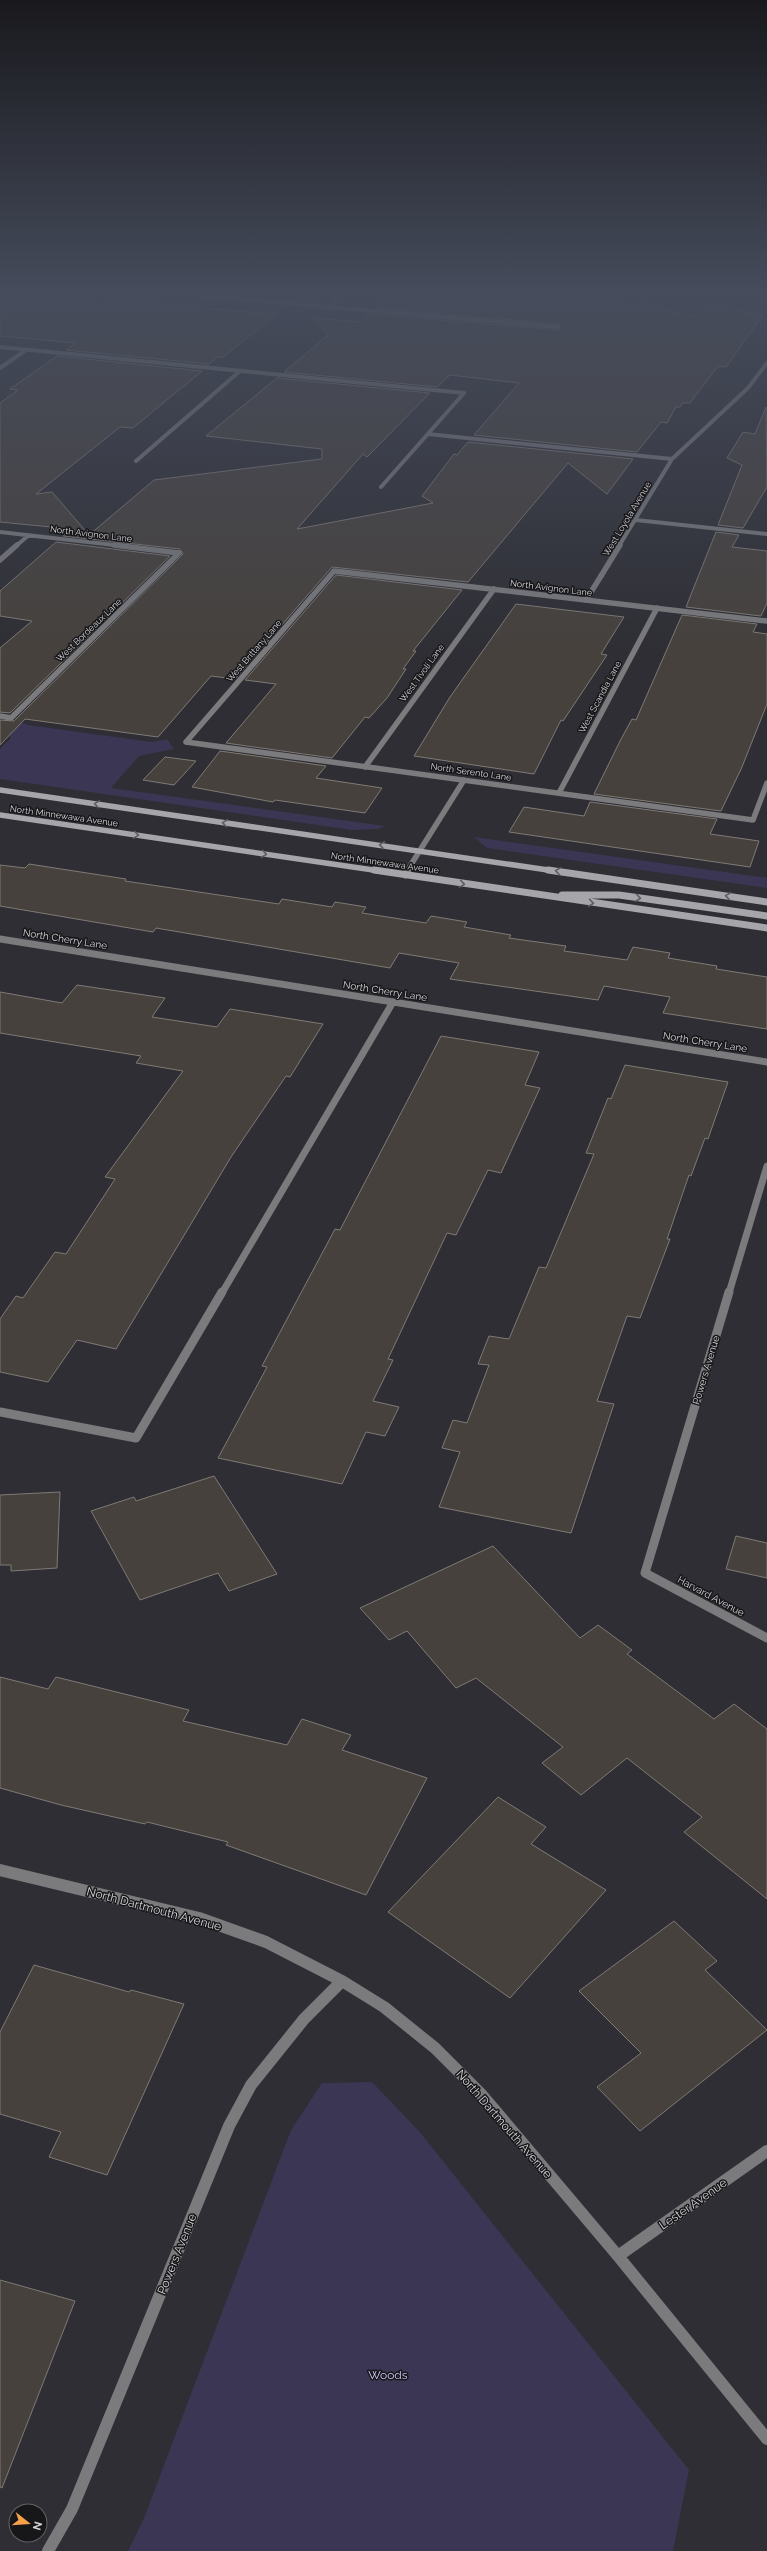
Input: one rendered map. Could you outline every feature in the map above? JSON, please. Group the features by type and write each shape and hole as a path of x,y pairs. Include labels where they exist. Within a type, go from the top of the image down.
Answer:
{"main road":[{"name":"North Minnewawa Avenue","path":"0,790 767,902"},
{"name":"North Minnewawa Avenue","path":"0,815 767,928"},
{"path":"530,894 619,895 767,916"}],"street":[{"path":"136,461 189,415"},
{"path":"381,487 445,415"},
{"name":"West Loyola Avenue","path":"586,600 672,459 719,415"},
{"path":"428,434 672,459"},
{"path":"636,520 767,534"},
{"name":"North Avignon Lane","path":"0,532 180,553"},
{"path":"0,560 29,535"},
{"name":"West Bordeaux Lane","path":"0,716 11,718 180,553"},
{"name":"North Avignon Lane","path":"334,571 767,621"},
{"name":"West Brittany Lane","path":"186,742 334,571"},
{"name":"West Tivoli Lane","path":"365,767 494,589"},
{"name":"West Scandia Lane","path":"560,794 657,608"},
{"name":"North Serento Lane","path":"186,742 752,820 767,783"},
{"path":"405,875 464,780"},
{"name":"North Cherry Lane","path":"0,939 767,1062"},
{"path":"0,1412 136,1438 393,1002"},
{"name":"Powers Avenue","path":"645,1573 767,1166"},
{"name":"Harvard Avenue","path":"645,1573 767,1638"},
{"name":"North Dartmouth Avenue","path":"0,1870 199,1918 266,1942 342,1981 384,2007 435,2048 482,2095 618,2256 767,2439"},
{"name":"Powers Avenue","path":"48,2551 72,2509 229,2126 251,2085 304,2019 342,1981"},
{"name":"Lester Avenue","path":"618,2256 767,2151"}],"green space":[{"path":"21,722 28,725 152,742 167,739 174,749 139,756 111,788 385,826 378,829 352,830 0,779 0,749 11,738 1,727"},
{"path":"474,837 767,878 767,888 487,848"},
{"name":"Woods","path":"372,2082 419,2131 689,2470 673,2551 128,2551 144,2518 291,2130 322,2083"}],"building":[{"path":"0,415 149,415 133,428 120,427 36,494 52,492 89,535 154,480 322,459 322,449 206,436 232,415 408,415 367,457 363,454 297,529 433,503 422,496 454,454 457,455 468,442 633,459 607,494 568,463 468,582 332,567 235,679 211,676 158,737 25,719 0,745 0,720 14,721 183,554 180,549 63,536 71,529 0,522"},
{"path":"491,415 671,415 667,423 661,422 637,452 474,435"},
{"path":"763,415 766,415 767,487 743,528 718,525 742,465 727,458 743,432 755,434"},
{"path":"716,532 739,535 732,547 767,551 767,603 761,616 686,607"},
{"path":"56,542 170,556 10,713 0,712 0,648 32,621 0,616 0,591"},
{"path":"336,575 462,590 413,651 416,651 403,669 406,669 387,698 369,718 365,717 332,758 226,743 276,684 245,680"},
{"path":"516,604 624,617 601,654 607,655 563,721 561,720 534,774 414,756 450,697"},
{"path":"682,615 757,624 753,632 767,634 767,704 742,767 721,811 594,794 632,719 636,720"},
{"path":"220,751 326,766 316,778 382,788 365,813 275,800 273,802 192,787"},
{"path":"165,757 196,761 174,785 143,780"},
{"path":"590,802 717,819 710,834 759,841 750,867 509,832 524,807 584,816"},
{"path":"29,864 126,879 125,881 279,904 282,899 332,907 335,902 366,907 362,913 426,923 431,916 467,922 464,927 511,935 509,938 566,946 564,951 627,960 633,947 670,953 668,958 717,966 716,969 767,977 767,1029 663,1013 670,997 604,986 598,1000 450,979 459,963 399,953 390,968 156,928 153,932 0,906 0,865 25,868"},
{"path":"77,985 165,998 152,1017 217,1027 230,1009 323,1024 290,1077 286,1076 231,1157 116,1349 77,1340 48,1382 0,1372 0,1319 16,1296 23,1298 55,1252 66,1254 115,1179 105,1177 183,1071 136,1063 141,1056 0,1033 0,992 62,1003"},
{"path":"441,1036 539,1052 525,1085 540,1088 501,1173 488,1170 456,1235 447,1233 388,1359 393,1360 373,1401 399,1407 385,1436 366,1432 342,1484 218,1458 267,1367 262,1366 335,1229 340,1230"},
{"path":"625,1065 728,1082 708,1139 705,1138 691,1176 689,1175 667,1239 670,1239 640,1318 627,1316 597,1401 614,1404 571,1533 439,1507 460,1452 442,1448 453,1420 467,1423 489,1365 478,1364 489,1336 509,1339 539,1267 546,1268 594,1154 586,1153 608,1098 611,1099"},
{"path":"214,1476 277,1574 229,1591 218,1573 140,1600 91,1511 134,1497 136,1501"},
{"path":"60,1492 57,1568 11,1571 11,1565 0,1565 0,1495"},
{"path":"736,1536 767,1543 767,1578 726,1569"},
{"path":"493,1546 580,1638 598,1625 632,1650 627,1654 714,1719 734,1704 767,1729 767,1899 684,1832 702,1817 627,1758 581,1795 542,1763 563,1747 476,1678 456,1688 407,1631 389,1640 360,1608"},
{"path":"0,1677 48,1689 56,1677 189,1710 183,1721 287,1745 302,1719 351,1735 342,1750 427,1778 366,1895 226,1845 228,1842 147,1822 145,1824 61,1805 0,1788"},
{"path":"498,1797 546,1827 531,1844 606,1890 510,1998 388,1912"},
{"path":"674,1921 717,1961 705,1970 767,2030 640,2131 597,2087 641,2053 579,1991"},
{"path":"34,1965 129,1992 131,1990 184,2004 107,2175 49,2157 61,2132 0,2114 0,2032"},
{"path":"0,2280 75,2301 2,2488 0,2487"}]}
